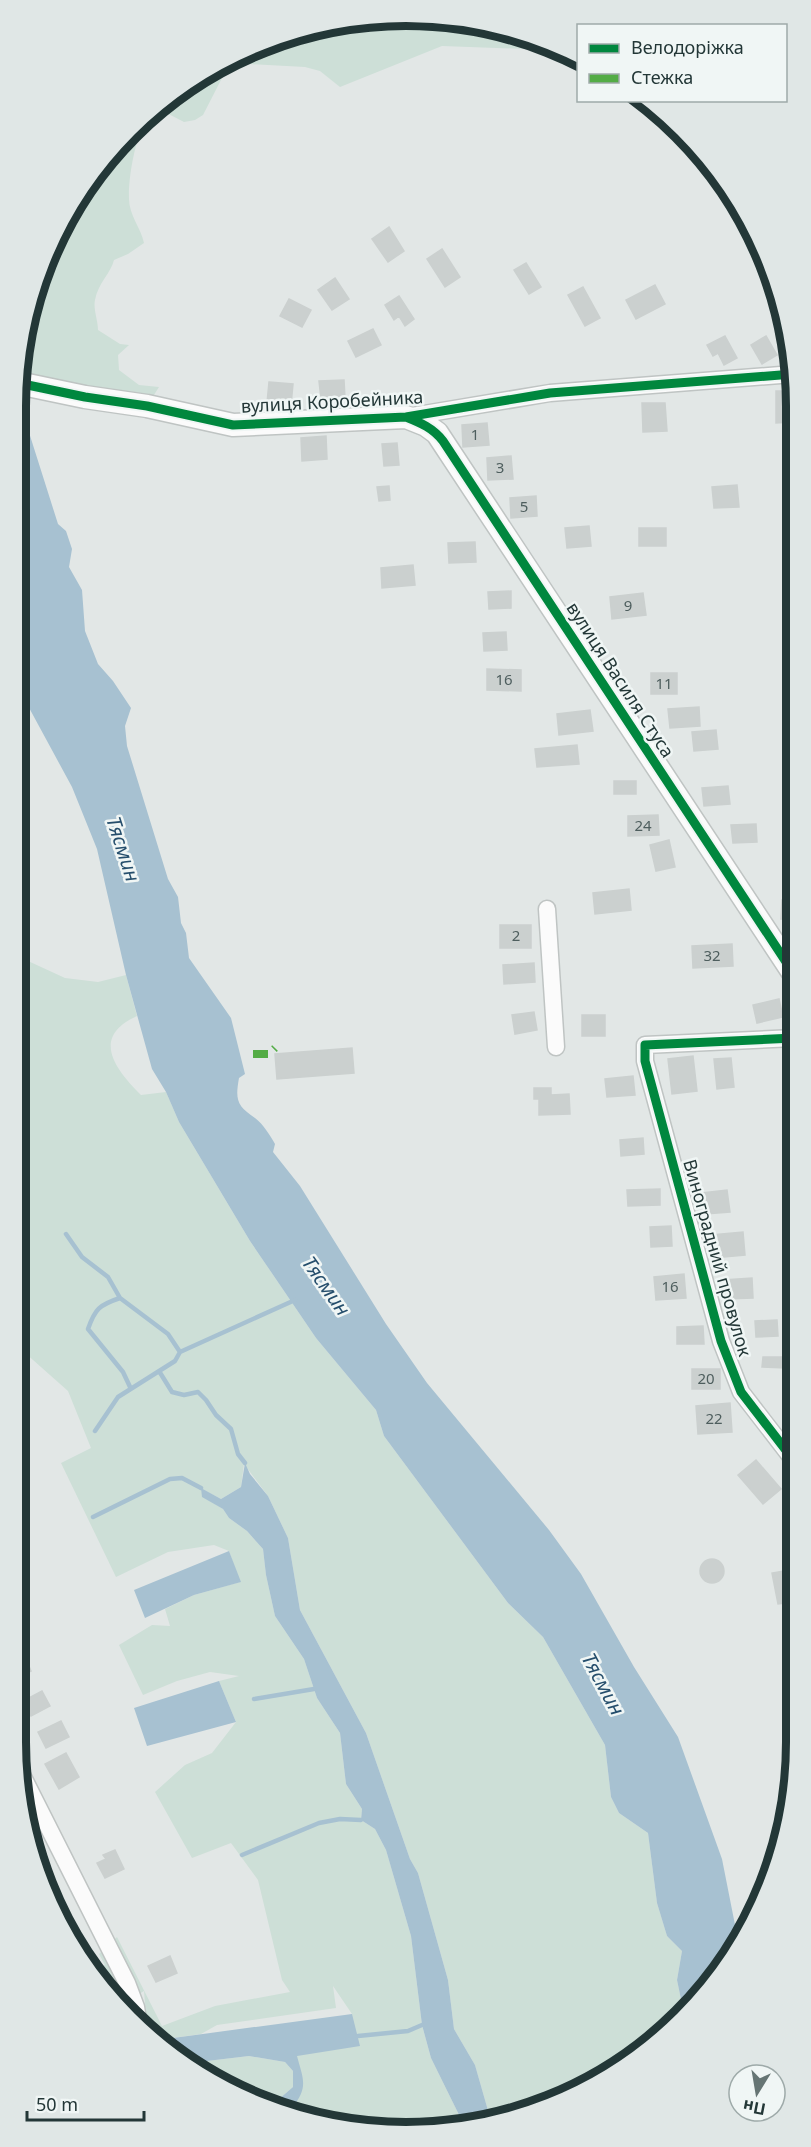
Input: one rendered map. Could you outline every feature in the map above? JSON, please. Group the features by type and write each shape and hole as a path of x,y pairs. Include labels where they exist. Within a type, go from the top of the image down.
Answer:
{"street":[{"name":"вулиця Коробейника","path":"26,385 233,424 406,417 550,393 784,375"},
{"name":"вулиця Василя Стуса","path":"406,417 426,425 443,441 786,962"},
{"path":"547,909 556,1047"},
{"name":"Виноградний провулок","path":"786,1038 645,1045 645,1061 721,1341 741,1392 786,1450"},
{"path":"28,1786 127,1983 136,2009"}],"shaded area":[{"path":"381,26 430,26 504,38 538,49 442,46 340,87 320,71 305,67 249,64 223,76 203,115 195,120 184,122 165,112 216,76 260,54 307,38 331,33"},
{"path":"140,135 129,189 133,216 144,243 114,260 99,288 95,303 98,330 120,344 129,345 118,355 119,370 139,385 159,387 147,406 26,385 38,307 54,260 76,215 90,194 104,174"},
{"path":"26,960 65,978 98,982 126,975 137,1016 123,1024 114,1033 111,1043 116,1064 141,1095 166,1092 179,1122 250,1241 316,1338 376,1410 384,1436 508,1603 543,1637 605,1745 611,1797 619,1813 648,1833 657,1903 667,1936 682,1951 677,1980 682,2002 674,2010 637,2043 595,2071 551,2093 488,2112 475,2065 454,2029 448,1980 418,1873 410,1859 366,1733 300,1610 288,1538 268,1496 244,1464 241,1487 221,1499 202,1489 202,1496 223,1509 229,1518 247,1531 263,1549 275,1616 304,1659 317,1698 340,1733 346,1784 362,1809 361,1820 375,1829 386,1850 411,1936 422,2025 431,2058 460,2117 430,2121 381,2121 331,2114 294,2105 298,2099 296,2056 352,2014 333,1986 336,2008 217,2025 201,2034 173,2038 174,2043 146,2019 144,1991 128,2000 100,1967 105,1965 99,1954 117,1937 162,2026 215,2006 290,1992 282,1980 258,1880 231,1843 192,1858 155,1792 185,1765 212,1753 236,1722 219,1681 239,1676 210,1672 177,1681 143,1695 119,1645 152,1625 170,1626 165,1609 194,1595 240,1582 229,1551 214,1545 168,1552 116,1577 61,1463 91,1448 68,1391 26,1354"},
{"path":"249,2056 285,2062 293,2071 293,2087 278,2099 237,2082 201,2062"}],"water":[{"name":"Тясмин","path":"26,423 58,524 66,531 72,549 69,567 82,590 85,631 98,664 113,681 131,708 125,726 127,746 168,879 178,897 189,958 231,1018 245,1074 239,1078 237,1092 239,1102 244,1110 258,1120 269,1133 275,1144 273,1152 300,1186 386,1324 427,1383 549,1530 581,1574 634,1667 678,1737 722,1859 736,1930 707,1973 682,2002 677,1980 682,1951 667,1936 657,1903 648,1833 619,1813 611,1797 605,1745 543,1637 508,1603 384,1436 376,1410 316,1338 250,1241 179,1122 166,1092 152,1069 126,975 97,849 72,787 27,704"},
{"path":"245,1463 250,1474 268,1496 288,1538 300,1610 366,1733 410,1859 418,1873 448,1980 454,2029 475,2065 488,2112 460,2117 431,2058 422,2025 411,1936 386,1850 375,1829 361,1820 362,1809 346,1784 340,1733 317,1698 304,1659 275,1616 263,1549 247,1531 229,1518 223,1509 202,1497 201,1488 221,1499 241,1487"},
{"path":"229,1551 241,1582 194,1595 145,1618 134,1590"},
{"path":"219,1681 236,1722 147,1746 134,1708"},
{"path":"352,2014 360,2046 297,2056 303,2077 303,2088 294,2105 278,2099 293,2087 293,2071 285,2062 249,2056 201,2062 174,2043 173,2038"}],"building":[{"path":"389,227 404,251 388,262 372,239"},
{"path":"442,249 460,277 445,287 427,259"},
{"path":"526,263 541,287 529,294 514,270"},
{"path":"335,278 349,299 332,310 318,290"},
{"path":"655,285 665,304 636,319 626,300"},
{"path":"583,287 600,318 585,326 568,295"},
{"path":"399,296 414,319 405,326 399,316 394,320 385,305"},
{"path":"289,299 311,310 302,327 280,316"},
{"path":"373,329 381,345 356,357 348,341"},
{"path":"725,336 737,358 724,365 718,353 713,356 707,345"},
{"path":"766,336 777,355 762,364 751,345"},
{"path":"344,380 345,398 321,399 319,381"},
{"path":"269,382 293,384 291,405 267,403"},
{"path":"776,391 785,391 786,422 776,423"},
{"path":"642,403 665,403 667,431 643,432"},
{"path":"487,423 489,445 463,447 462,425"},
{"path":"326,436 327,459 302,461 301,438"},
{"path":"397,443 399,465 384,466 382,444"},
{"path":"511,456 513,479 488,480 487,458"},
{"path":"737,485 739,507 714,508 712,487"},
{"path":"389,486 390,500 379,501 377,487"},
{"path":"536,496 537,516 511,518 510,498"},
{"path":"589,526 591,546 567,548 565,528"},
{"path":"639,528 666,528 666,546 639,546"},
{"path":"475,542 476,562 449,563 448,543"},
{"path":"413,565 415,585 382,588 381,568"},
{"path":"511,591 511,608 489,609 488,592"},
{"path":"643,593 646,615 612,619 610,597"},
{"path":"506,632 507,650 484,651 483,633"},
{"path":"487,669 521,670 521,691 487,690"},
{"path":"651,673 677,673 677,694 651,694"},
{"path":"699,707 700,726 670,728 668,709"},
{"path":"590,710 593,731 559,735 557,714"},
{"path":"716,730 718,749 694,751 692,732"},
{"path":"577,745 579,764 537,767 535,749"},
{"path":"614,781 636,781 636,794 614,794"},
{"path":"728,786 730,804 704,806 702,788"},
{"path":"658,815 659,835 628,836 628,816"},
{"path":"756,824 757,842 733,843 731,825"},
{"path":"669,840 675,867 656,871 650,845"},
{"path":"629,889 631,910 595,914 593,893"},
{"path":"782,900 786,900 786,919 781,919"},
{"path":"500,925 531,925 531,948 500,948"},
{"path":"732,944 733,966 693,968 692,946"},
{"path":"534,963 535,982 504,984 503,965"},
{"path":"779,999 783,1017 757,1023 753,1005"},
{"path":"534,1012 537,1030 515,1034 512,1015"},
{"path":"582,1015 605,1015 605,1036 582,1036"},
{"path":"352,1048 354,1073 277,1079 275,1054"},
{"path":"693,1056 697,1091 672,1094 668,1059"},
{"path":"731,1058 734,1087 717,1089 714,1059"},
{"path":"633,1076 635,1095 607,1097 605,1079"},
{"path":"534,1088 551,1088 551,1095 569,1094 570,1114 539,1115 539,1099 534,1099"},
{"path":"643,1138 644,1154 621,1156 620,1140"},
{"path":"660,1189 660,1205 628,1206 627,1190"},
{"path":"727,1190 730,1212 705,1214 702,1193"},
{"path":"671,1226 672,1246 651,1247 650,1227"},
{"path":"743,1232 745,1255 713,1258 711,1235"},
{"path":"684,1274 686,1298 656,1300 654,1277"},
{"path":"752,1278 753,1298 725,1299 723,1280"},
{"path":"777,1320 778,1336 756,1337 755,1321"},
{"path":"703,1326 704,1344 677,1344 677,1327"},
{"path":"763,1357 785,1357 785,1368 762,1367"},
{"path":"692,1369 720,1369 720,1389 692,1389"},
{"path":"730,1403 732,1432 698,1434 696,1406"},
{"path":"756,1460 781,1489 763,1504 738,1475"},
{"path":"712,1559 721,1562 724,1571 721,1580 712,1583 703,1580 700,1571 703,1562"},
{"path":"786,1571 786,1603 778,1604 772,1573"},
{"path":"26,1659 31,1671 26,1673"},
{"path":"42,1691 50,1706 31,1716 26,1707 26,1699"},
{"path":"61,1721 69,1737 46,1748 38,1732"},
{"path":"66,1753 79,1777 59,1789 45,1764"},
{"path":"115,1850 124,1869 105,1878 97,1863 106,1859 103,1855"},
{"path":"58,1895 66,1907 64,1908"},
{"path":"170,1956 177,1973 156,1982 148,1966"}],"waterway":[{"path":"66,1234 82,1257 108,1277 120,1298"},
{"path":"131,1389 123,1372 88,1329 96,1312 102,1306 120,1298 168,1334 180,1352"},
{"path":"95,1431 118,1397 175,1361 180,1352 295,1300"},
{"path":"159,1371 172,1392 184,1395 198,1392 206,1400 216,1415 231,1429 238,1454 245,1463"},
{"path":"93,1517 170,1479 182,1478 201,1488"},
{"path":"254,1699 314,1689"},
{"path":"242,1855 319,1823 340,1819 361,1820"},
{"path":"358,2036 408,2031 422,2025"}],"marked path":[{"path":"253,1054 269,1054 275,1048"}],"cycle path":[{"path":"26,385 85,397 147,406 233,425 406,417 550,393 784,375"},
{"path":"406,417 431,429 443,441 786,962"},
{"path":"786,1038 645,1045 645,1061 721,1341 741,1392 786,1450"}]}
